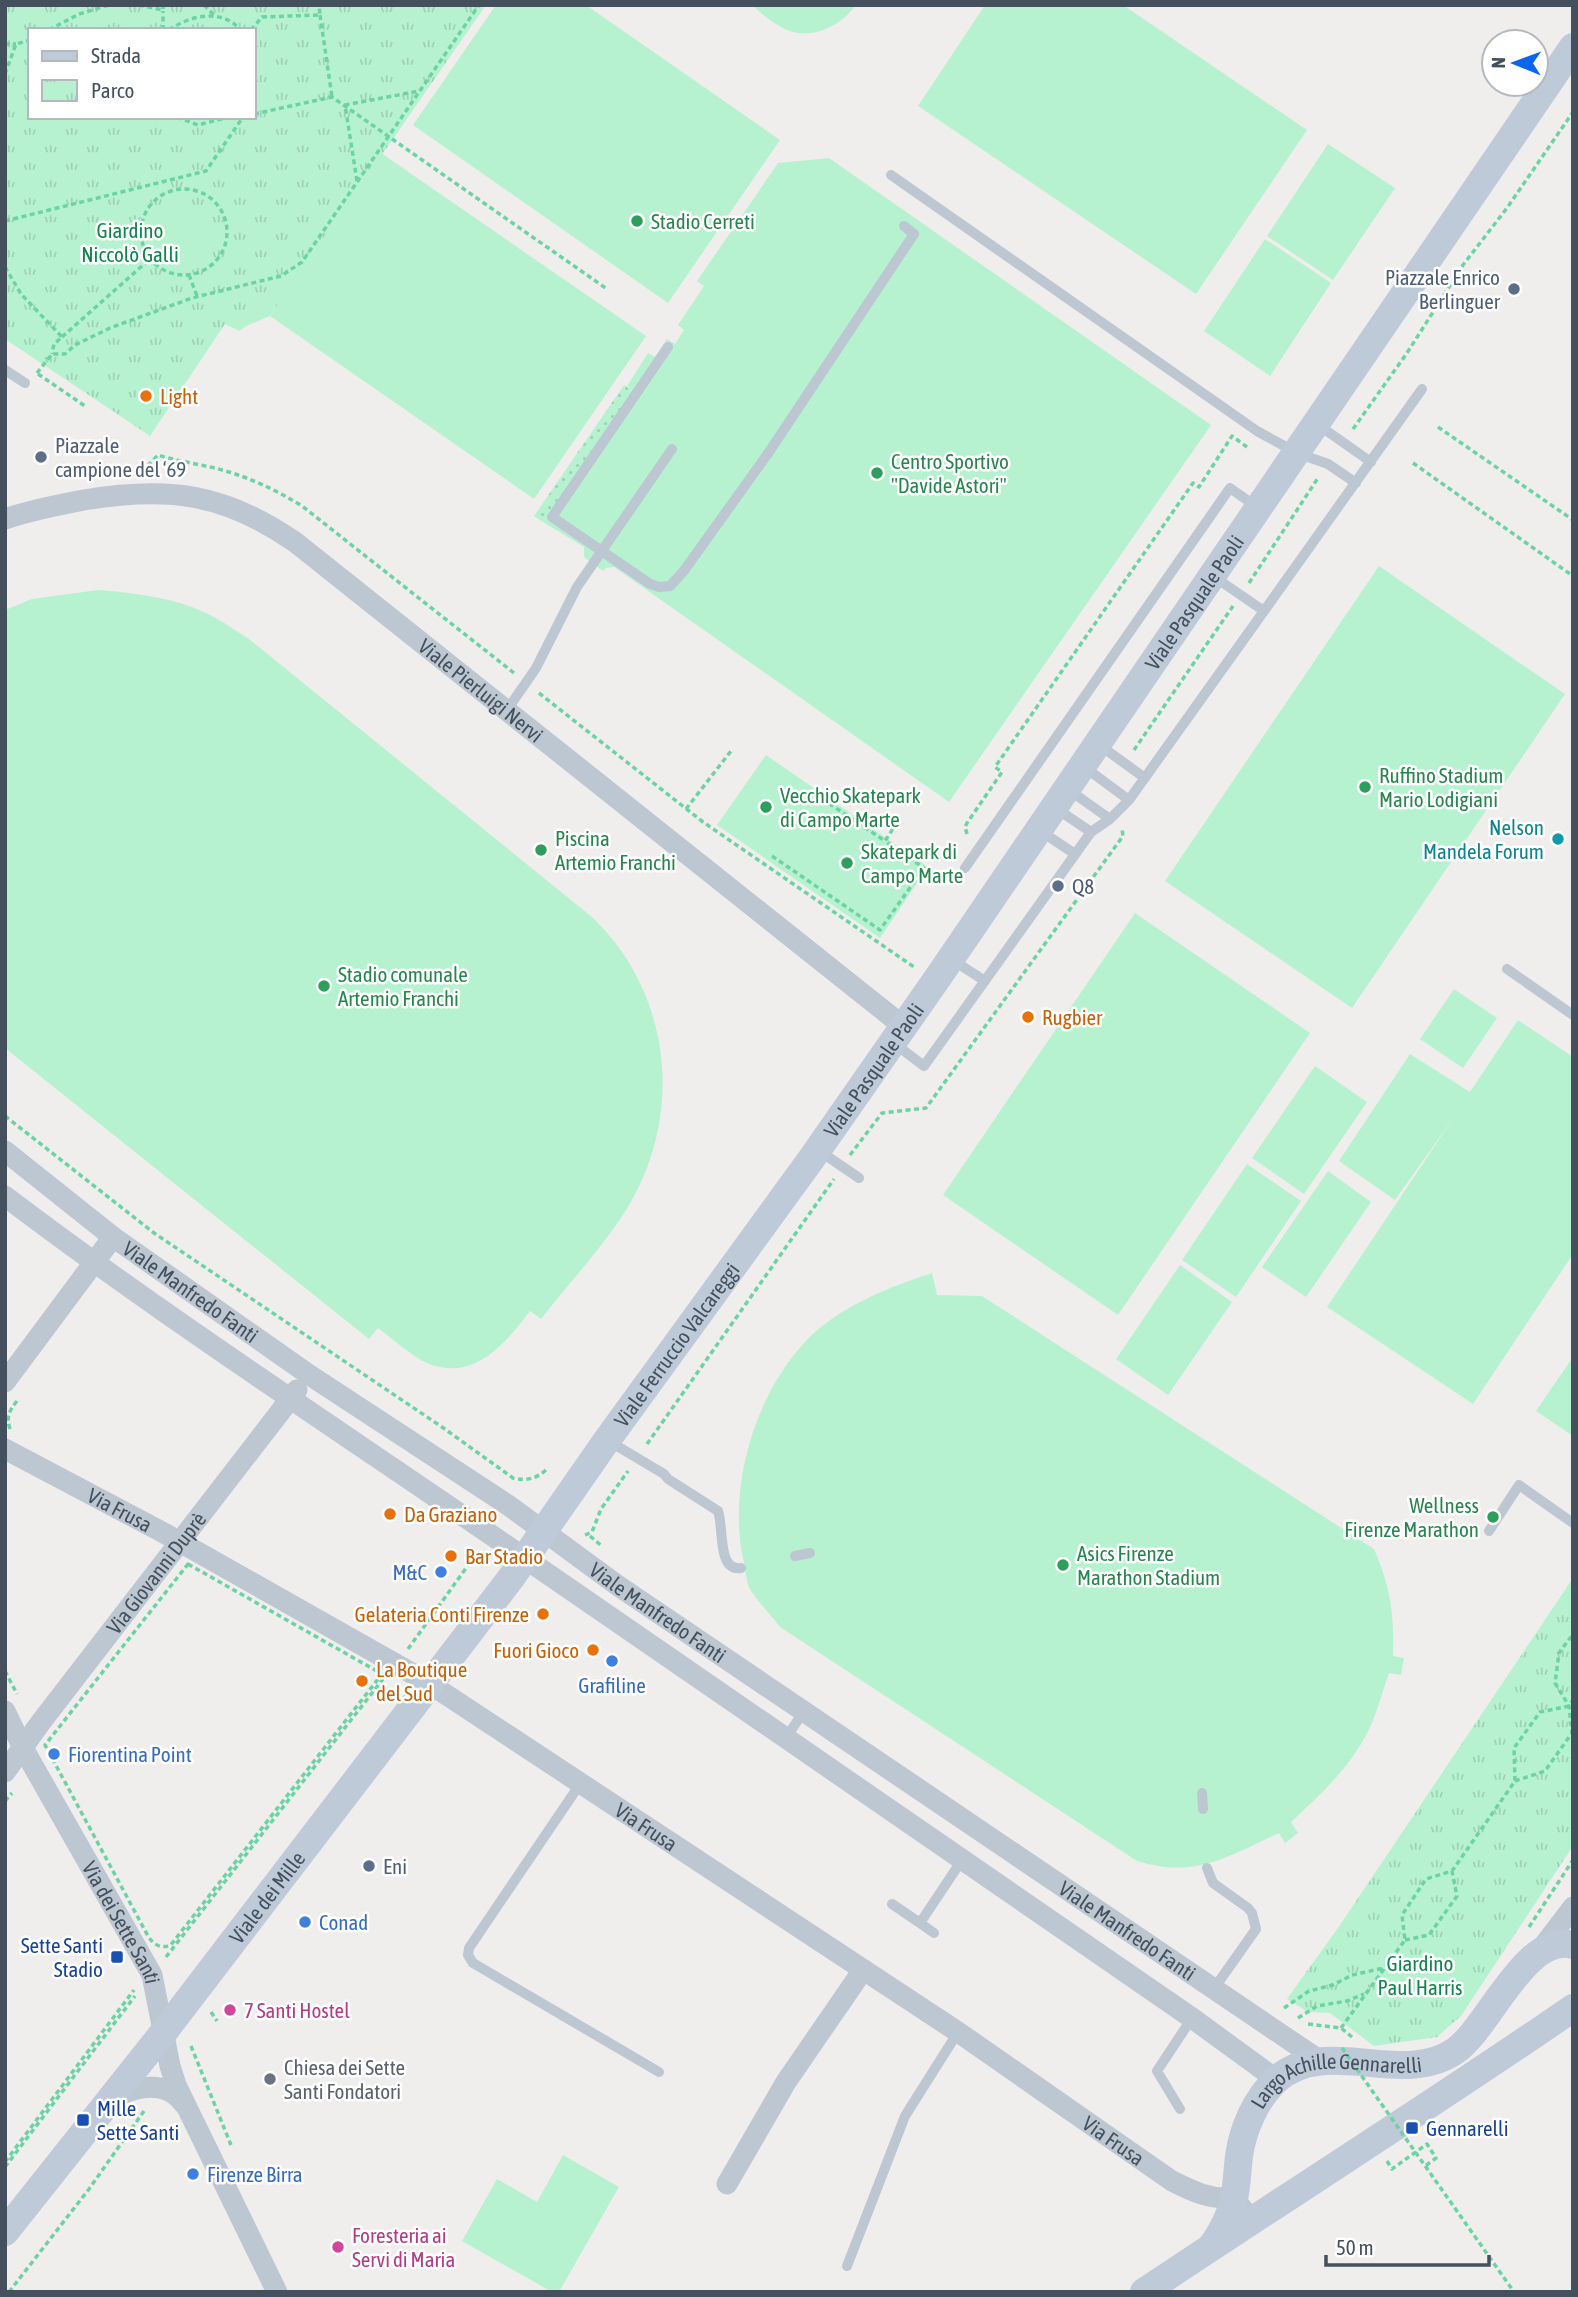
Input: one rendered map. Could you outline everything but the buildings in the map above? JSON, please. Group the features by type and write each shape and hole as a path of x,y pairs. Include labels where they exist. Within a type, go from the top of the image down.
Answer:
{"street":[{"name":"Viale Pasquale Paoli","path":"815,1154 1317,425 1573,47"},
{"name":"Viale Pierluigi Nervi","path":"5,519 76,502 142,494 194,496 240,510 295,542 507,710 898,1034"},
{"name":"Viale Manfredo Fanti","path":"5,1151 113,1237 308,1374 508,1505 617,1585 1213,1990 1330,2054"},
{"name":"Viale Ferruccio Valcareggi","path":"543,1532 815,1154"},
{"path":"5,1196 94,1264 290,1400 526,1558 1192,2018 1276,2080"},
{"path":"5,1382 113,1237"},
{"name":"Via Giovanni Duprè","path":"5,1772 308,1374"},
{"name":"Via Frusa","path":"5,1449 180,1543 406,1674 580,1784 958,2032 1172,2181 1204,2196 1235,2197"},
{"name":"Viale dei Mille","path":"5,2232 110,2099 161,2020 406,1674 526,1558 543,1532"},
{"name":"Via dei Sette Santi","path":"5,1711 23,1748 152,1975 170,2066 187,2108 277,2292"},
{"name":"Via dei Sette Santi","path":"5,1731 23,1748"},
{"path":"962,1860 982,1832"},
{"path":"1572,1908 1568,1919 1573,1938"},
{"path":"1537,1955 1572,1908"},
{"name":"Largo Achille Gennarelli","path":"1573,1945 1554,1944 1537,1955 1507,1988 1475,2033 1446,2057 1395,2065 1330,2054 1298,2066 1276,2080 1257,2104 1244,2136 1235,2197 1239,2206 1249,2209 1266,2207 1281,2200 1494,2063 1573,2008"},
{"path":"727,2184 786,2082 863,1970"},
{"path":"1192,2018 1213,1990"},
{"name":"Viale dei Mille","path":"5,2206 161,2020"},
{"name":"Via dei Sette Santi","path":"110,2099 132,2090 162,2088 176,2094 187,2108"},
{"path":"1212,2246 1225,2225 1235,2197"},
{"path":"1143,2292 1281,2200"}],"lane":[{"path":"891,175 1257,430 1297,453 1328,464 1356,483"},
{"path":"668,347 552,517 650,584 659,587 670,586 683,572 769,452 914,233 904,226"},
{"path":"5,370 24,383"},
{"path":"898,1034 924,1066 1074,854 1091,832 1110,819 1129,800 1422,389"},
{"path":"1317,425 1371,462"},
{"path":"507,710 536,668 577,587 672,449"},
{"path":"965,868 1230,488 1259,509"},
{"path":"1213,576 1264,611"},
{"path":"1090,755 1145,778"},
{"path":"1090,755 1129,800"},
{"path":"1053,808 1110,819"},
{"path":"1053,808 1091,832"},
{"path":"1053,808 1074,854"},
{"path":"951,959 985,981"},
{"path":"1507,969 1573,1015"},
{"path":"815,1154 843,1166 859,1178"},
{"path":"607,1440 718,1511 728,1566 741,1568"},
{"path":"1489,1531 1519,1485 1573,1523"},
{"path":"795,1556 810,1553"},
{"path":"786,1738 804,1712"},
{"path":"580,1784 469,1948 468,1955 473,1963 659,2072"},
{"path":"1202,1793 1203,1809"},
{"path":"920,1923 962,1860"},
{"path":"1207,1868 1213,1882 1248,1908 1256,1929 1213,1990"},
{"path":"892,1904 934,1933"},
{"path":"1180,2109 1157,2071 1192,2018"},
{"path":"847,2266 905,2116 958,2032"}],"path":[{"path":"54,28 79,14 109,5"},
{"path":"139,5 163,8 163,28"},
{"path":"204,5 215,16"},
{"path":"319,5 332,97"},
{"path":"52,354 65,354 75,345 110,328 197,296 281,276 302,261 479,5"},
{"path":"253,28 262,17 320,15"},
{"path":"172,28 190,18 215,16 228,19 239,28"},
{"path":"5,44 28,41"},
{"path":"5,74 16,44"},
{"path":"345,105 419,92"},
{"path":"256,114 332,97 607,289"},
{"path":"345,105 357,181"},
{"path":"182,119 198,125 221,119"},
{"path":"5,221 206,171 242,119"},
{"path":"171,180 176,190"},
{"path":"188,189 211,198 220,208 227,232 226,244 220,256 212,265 189,275 167,272 150,258 142,236 147,211 164,194 176,190 188,189"},
{"path":"85,406 37,373 52,354 54,344 150,258"},
{"path":"5,267 21,294 62,337"},
{"path":"189,275 197,296"},
{"path":"1438,427 1573,520"},
{"path":"967,834 967,823 1002,772 995,767 1193,483 1199,487 1232,436 1247,447"},
{"path":"1413,463 1573,576"},
{"path":"686,809 731,751"},
{"path":"815,794 924,868 873,940"},
{"path":"885,841 898,821"},
{"path":"586,1533 592,1532 601,1509 882,1113 926,1108 1123,836"},
{"path":"772,856 880,930"},
{"path":"5,1116 153,1233 431,1419 513,1478 524,1481 539,1477 546,1470"},
{"path":"188,1564 46,1745 148,1936 158,1946 170,1946 406,1674 474,1557 480,1555"},
{"path":"1341,2028 1405,1940 1402,1915 1426,1879 1452,1871 1515,1781 1545,1771 1572,1733 1569,1706 1555,1683 1559,1653 1573,1634"},
{"path":"5,2165 360,1705 406,1674"},
{"path":"1515,1781 1514,1748 1541,1712 1569,1706 1573,1700"},
{"path":"1405,1940 1429,1935 1457,1896 1452,1871"},
{"path":"1284,2008 1309,1991 1333,1985 1352,1975 1385,1968"},
{"path":"5,2165 135,1989"},
{"path":"1298,2018 1317,2006 1347,2001 1367,1993"},
{"path":"1330,2054 1425,2166 1514,2292"},
{"path":"9,2292 89,2189 147,2106"},
{"path":"1392,2169 1427,2144 1436,2158 1425,2166"}],"green space":[{"name":"Giardino Niccolò Galli","path":"5,5 486,5 270,316 239,331 225,324 150,436 5,339"},
{"name":"Stadio Cerreti","path":"496,5 586,5 780,140 668,303 413,125"},
{"path":"751,5 856,5 844,18 828,28 802,33 782,27"},
{"path":"985,5 1123,5 1307,130 1196,294 918,106"},
{"path":"1328,144 1395,188 1333,280 1267,236"},
{"path":"381,153 646,336 534,499 270,316"},
{"name":"Centro Sportivo \"Davide Astori\"","path":"829,158 1211,425 949,802 614,567 603,571 584,557 584,547 543,522 632,391 627,386 648,353 655,357 667,339 675,344 684,330 678,325 704,286 697,281 778,163"},
{"path":"176,197 220,227 191,269 147,239"},
{"path":"1265,239 1331,283 1270,376 1204,331"},
{"path":"624,385 633,391 543,522 534,516"},
{"name":"Ruffino Stadium Mario Lodigiani","path":"1379,566 1565,694 1352,1008 1165,881"},
{"name":"Stadio comunale Artemio Franchi","path":"98,590 139,594 180,603 212,616 249,639 592,917 619,948 639,982 653,1018 661,1057 662,1096 657,1135 645,1174 617,1224 541,1319 530,1311 499,1347 473,1364 444,1368 427,1363 378,1328 369,1339 5,1048 5,610 32,599"},
{"name":"Skatepark di Campo Marte","path":"766,755 928,867 880,938 717,825"},
{"path":"1135,913 1310,1033 1118,1315 943,1195"},
{"path":"1454,989 1497,1018 1463,1068 1420,1039"},
{"path":"1518,1020 1573,1057 1573,1254 1473,1404 1327,1307 1452,1120 1395,1200 1339,1161 1410,1054 1470,1092"},
{"path":"1315,1066 1367,1102 1304,1194 1252,1158"},
{"path":"1247,1164 1301,1201 1236,1297 1182,1260"},
{"path":"1328,1171 1371,1202 1306,1297 1262,1267"},
{"path":"1180,1265 1232,1302 1168,1395 1116,1359"},
{"name":"Asics Firenze Marathon Stadium","path":"932,1273 937,1295 982,1296 1374,1549 1390,1601 1393,1656 1404,1658 1401,1675 1389,1673 1374,1719 1364,1739 1336,1778 1291,1822 1298,1833 1285,1843 1279,1833 1227,1857 1194,1866 1176,1868 1137,1861 780,1627 750,1589 739,1534 743,1471 750,1440 776,1381 794,1355 827,1322 870,1297"},
{"path":"1573,1357 1573,1436 1536,1411"},
{"name":"Giardino Paul Harris","path":"1573,1578 1573,1846 1461,2016 1437,2037 1374,2046 1330,2013 1308,2012 1287,1999 1340,1925"},
{"path":"563,2155 619,2187 559,2292 552,2292 462,2241 497,2179 537,2202"}],"place":[{"name":"Stadio Cerreti","path":"637,221"},
{"name":"Piazzale Enrico Berlinguer","path":"1514,289"},
{"name":"Light","path":"146,396"},
{"name":"Piazzale campione del ‘69","path":"41,457"},
{"name":"Centro Sportivo \"Davide Astori\"","path":"877,473"},
{"name":"Ruffino Stadium Mario Lodigiani","path":"1365,787"},
{"name":"Vecchio Skatepark di Campo Marte","path":"766,807"},
{"name":"Nelson Mandela Forum","path":"1558,839"},
{"name":"Piscina Artemio Franchi","path":"541,850"},
{"name":"Skatepark di Campo Marte","path":"847,863"},
{"name":"Q8","path":"1058,886"},
{"name":"Stadio comunale Artemio Franchi","path":"324,986"},
{"name":"Rugbier","path":"1028,1017"},
{"name":"Da Graziano","path":"390,1514"},
{"name":"Wellness Firenze Marathon","path":"1493,1517"},
{"name":"Bar Stadio","path":"451,1556"},
{"name":"Asics Firenze Marathon Stadium","path":"1063,1565"},
{"name":"M&C","path":"441,1572"},
{"name":"Gelateria Conti Firenze","path":"543,1614"},
{"name":"Fuori Gioco","path":"593,1650"},
{"name":"Grafiline","path":"612,1661"},
{"name":"La Boutique del Sud","path":"362,1681"},
{"name":"Fiorentina Point","path":"54,1754"},
{"name":"Eni","path":"369,1866"},
{"name":"Conad","path":"305,1922"},
{"name":"Sette Santi Stadio","path":"117,1957"},
{"name":"7 Santi Hostel","path":"230,2010"},
{"name":"Chiesa dei Sette Santi Fondatori","path":"270,2079"},
{"name":"Mille Sette Santi","path":"83,2120"},
{"name":"Gennarelli","path":"1412,2128"},
{"name":"Firenze Birra","path":"193,2174"},
{"name":"Foresteria ai Servi di Maria","path":"338,2247"}]}
